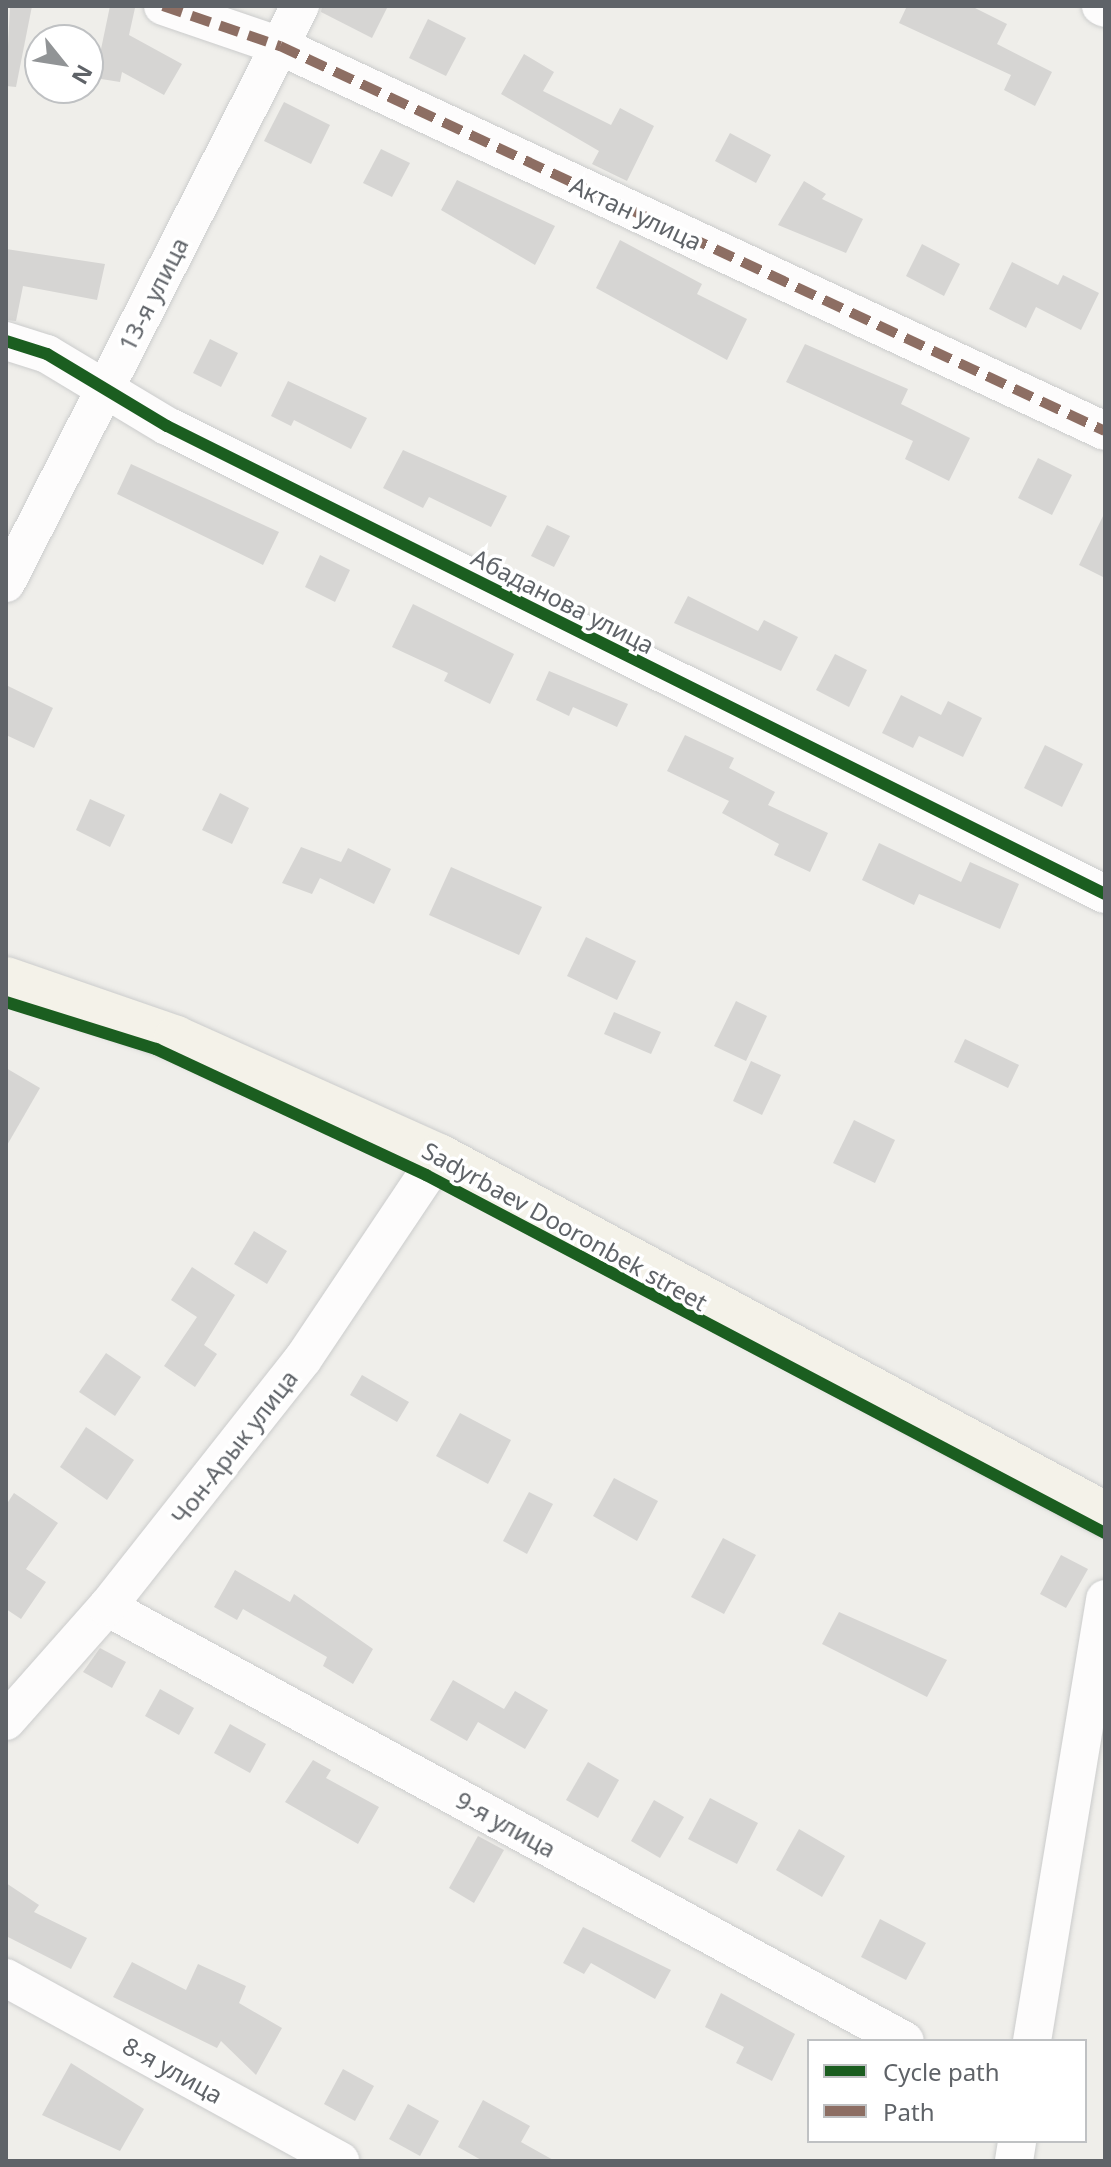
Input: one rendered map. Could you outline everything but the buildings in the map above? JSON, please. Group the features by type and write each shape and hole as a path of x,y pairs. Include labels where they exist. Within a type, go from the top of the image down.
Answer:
{"main road":[{"name":"Sadyrbaev Dooronbek street","path":"6,979 176,1038 439,1156 1105,1514"}],"street":[{"name":"Актан улица","path":"163,6 280,46 1105,431"},
{"name":"13-я улица","path":"6,583 300,6"},
{"name":"Абаданова улица","path":"6,341 106,384 167,426 1105,894"},
{"name":"Чон-Арык улица","path":"6,1721 107,1607 303,1359 439,1156"},
{"path":"1032,2039 1105,1599"},
{"name":"9-я улица","path":"107,1607 901,2039"},
{"name":"8-я улица","path":"6,1978 340,2161"}],"marked path":[{"path":"163,6 280,46 1105,431"}],"cycle path":[{"path":"6,341 47,354 167,426 1105,894"},
{"path":"6,1002 156,1049 426,1175 1105,1533"}]}
